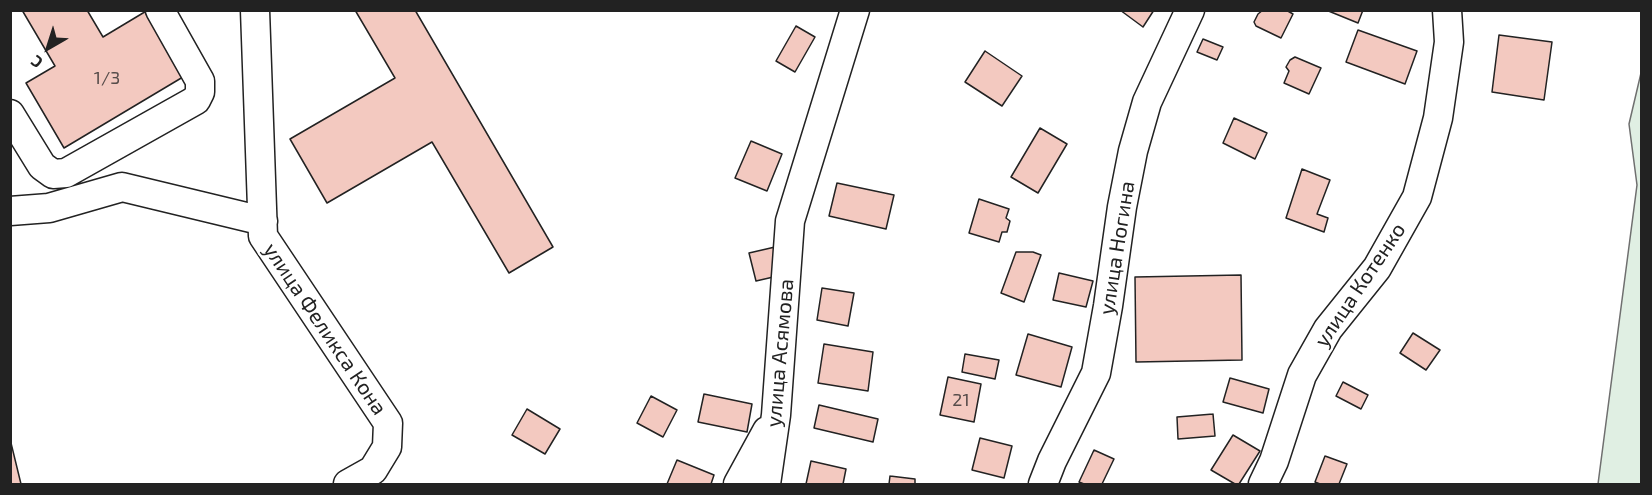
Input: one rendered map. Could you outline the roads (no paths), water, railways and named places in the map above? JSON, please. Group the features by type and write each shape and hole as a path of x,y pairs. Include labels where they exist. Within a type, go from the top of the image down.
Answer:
{"street":[{"path":"10,114 42,166 53,174 66,173 196,100 201,92 200,81 160,10"},
{"name":"улица Феликса Кона","path":"255,10 263,236 388,423 387,447 373,470 348,484"},
{"name":"улица Асямова","path":"766,484 776,415 790,221 855,10"},
{"name":"улица Ногина","path":"1043,484 1096,373 1133,151 1147,102 1190,10"},
{"name":"улица Котенко","path":"1263,484 1274,461 1302,375 1328,328 1377,268 1417,198 1438,118 1449,42 1447,10"},
{"path":"10,211 49,208 122,188 262,221"},
{"path":"738,484 776,415"}]}
